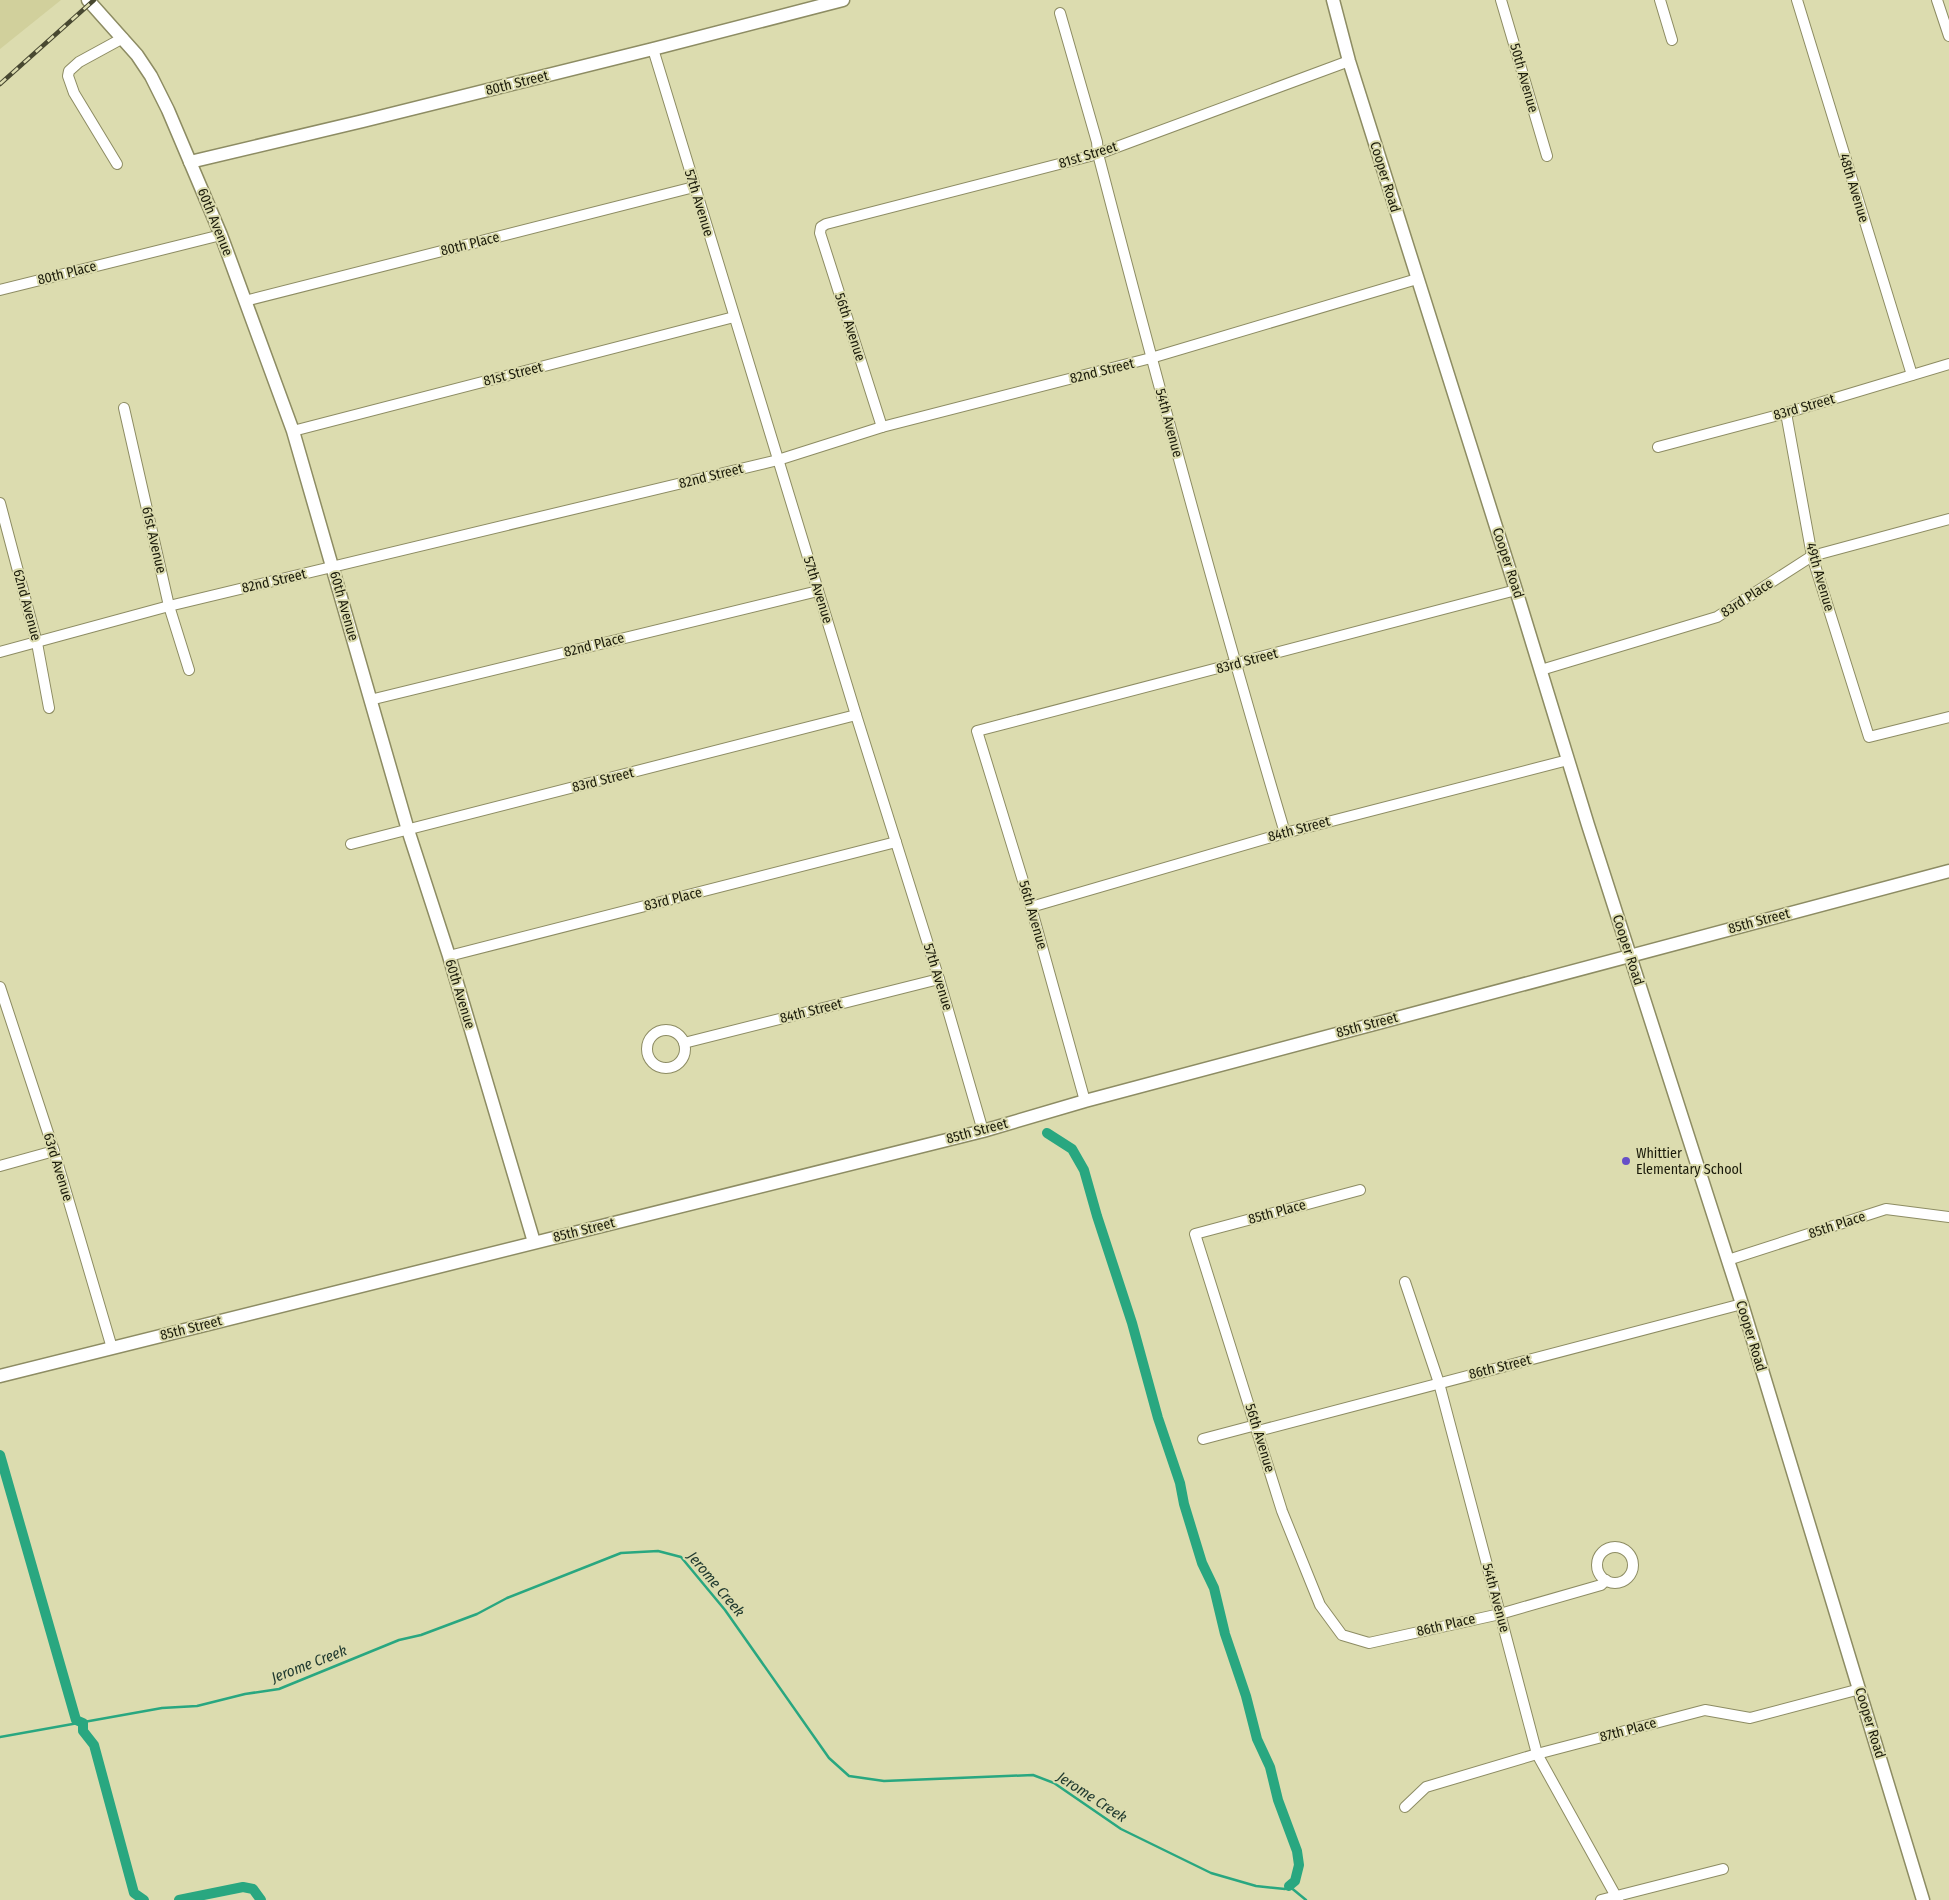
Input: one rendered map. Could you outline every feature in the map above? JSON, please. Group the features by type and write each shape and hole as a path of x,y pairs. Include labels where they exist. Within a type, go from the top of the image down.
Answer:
{"street":[{"name":"60th Avenue","path":"88,0 123,38 151,76 221,235 293,431 408,830 449,956 534,1242"},
{"name":"80th Street","path":"190,162 653,49 820,3 843,0"},
{"name":"Cooper Road","path":"1333,0 1349,61 1417,279 1742,1304 1923,1900"},
{"name":"50th Avenue","path":"1501,0 1546,156"},
{"path":"1660,0 1672,40"},
{"name":"48th Avenue","path":"1797,0 1912,375"},
{"path":"1938,0 1949,36"},
{"name":"54th Avenue","path":"1060,13 1097,142 1098,154 1151,358 1235,664 1285,833"},
{"path":"117,164 74,93 68,76 69,71 79,62 123,38"},
{"name":"57th Avenue","path":"653,49 856,715 939,979 983,1130"},
{"name":"81st Street","path":"821,227 826,224 1098,154 1349,61"},
{"name":"80th Place","path":"245,301 694,187"},
{"name":"56th Avenue","path":"821,227 820,233 882,427"},
{"name":"80th Place","path":"0,290 221,235"},
{"name":"82nd Street","path":"0,652 170,606 778,460 882,427 1151,358 1417,279"},
{"name":"81st Street","path":"293,431 734,317"},
{"name":"83rd Street","path":"1658,447 1786,413 1949,364"},
{"name":"61st Avenue","path":"124,408 170,606 189,670"},
{"name":"49th Avenue","path":"1786,413 1812,556 1869,737 1949,717"},
{"name":"62nd Avenue","path":"0,503 37,643 49,708"},
{"name":"83rd Place","path":"1541,670 1717,617 1812,556 1949,519"},
{"name":"83rd Street","path":"977,731 1516,590"},
{"name":"82nd Place","path":"370,700 818,591"},
{"name":"83rd Street","path":"351,844 856,715"},
{"name":"56th Avenue","path":"977,731 1031,907 1085,1101"},
{"name":"84th Street","path":"1031,907 1285,833 1568,760"},
{"name":"83rd Place","path":"449,956 896,842"},
{"name":"85th Street","path":"0,1376 983,1130 1085,1101 1949,871"},
{"name":"84th Street","path":"684,1044 939,979"},
{"name":"63rd Avenue","path":"0,987 54,1151 112,1348"},
{"path":"0,1166 54,1151"},
{"name":"85th Place","path":"1195,1234 1360,1190"},
{"name":"85th Place","path":"1728,1260 1886,1209 1949,1217"},
{"name":"56th Avenue","path":"1195,1234 1282,1511 1320,1605 1342,1635"},
{"name":"54th Avenue","path":"1405,1282 1439,1383 1538,1754 1617,1898"},
{"name":"86th Street","path":"1202,1439 1257,1428 1439,1383 1742,1304"},
{"name":"86th Place","path":"1342,1635 1369,1643 1500,1614 1601,1585 1606,1580"},
{"name":"87th Place","path":"1405,1807 1426,1787 1538,1754 1704,1710 1750,1718 1860,1689"},
{"path":"1601,1900 1617,1898 1723,1869"}],"shaded area":[{"path":"0,0 61,0 0,49"}],"waterway":[{"path":"1047,1133 1072,1149 1084,1170 1132,1323 1158,1418 1180,1483 1184,1504 1202,1563 1214,1588 1225,1634 1246,1696 1257,1739 1270,1767 1278,1800 1297,1851 1299,1865 1295,1881 1289,1886"},
{"path":"0,1455 76,1720 83,1723 83,1731 94,1745 134,1893 144,1900"},
{"name":"Jerome Creek","path":"0,1737 162,1708 197,1706 245,1694 279,1689 399,1640 421,1635 477,1614 507,1598 621,1553 658,1551 681,1557 725,1610 829,1758 849,1776 884,1781 1033,1775 1054,1783 1121,1829 1211,1873 1256,1886 1285,1889 1289,1886 1306,1900"},
{"path":"179,1900 243,1887 253,1889 261,1900"}],"railway":[{"path":"0,84 94,0"}],"place":[{"name":"Whittier Elementary School","path":"1626,1161"}]}
